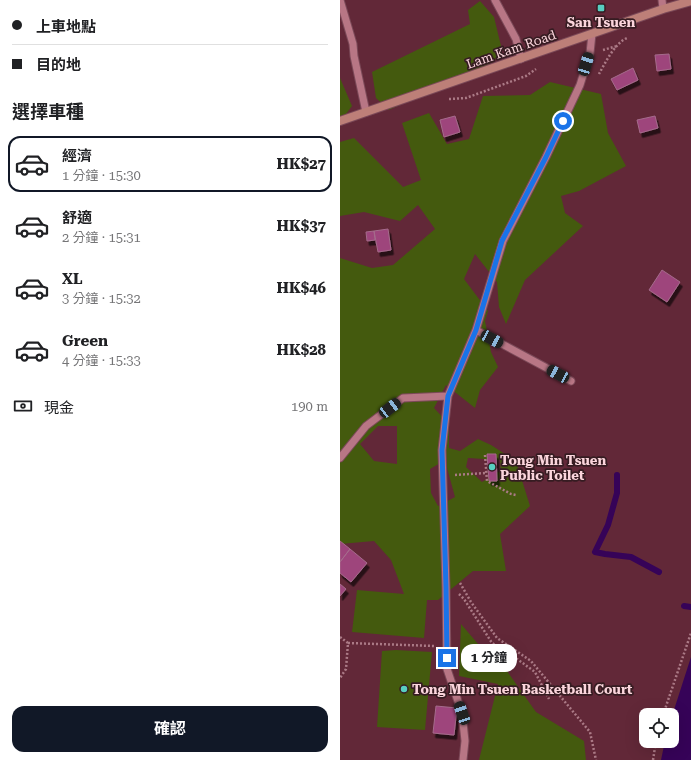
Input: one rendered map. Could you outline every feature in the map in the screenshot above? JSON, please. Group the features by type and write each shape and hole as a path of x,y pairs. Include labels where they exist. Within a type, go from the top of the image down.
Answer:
{"main road":[{"name":"Lam Kam Road","path":"340,121 663,9 691,1"}],"lane":[{"path":"340,0 353,44 354,56 366,112"},
{"path":"495,0 516,39 521,59"},
{"path":"662,0 663,9"},
{"path":"463,760 465,741 462,713 447,669 442,450 448,396 476,330 502,241 546,157 580,85 590,53 592,34"},
{"path":"476,330 571,381"},
{"path":"340,458 366,426 403,398 448,396"}],"path":[{"path":"596,80 606,60 622,40 628,37"},
{"path":"485,455 487,480 511,494 516,495"},
{"path":"453,475 486,474"},
{"path":"446,578 464,599 492,643 535,672 549,699"},
{"path":"459,581 471,602 497,638 531,661 590,732 596,760"},
{"path":"665,708 691,634"},
{"path":"340,637 348,643 447,646"},
{"path":"340,678 346,669 348,643"},
{"path":"653,760 655,748"}],"green space":[{"path":"480,1 494,17 502,50 493,62 389,110 376,98 372,72 470,24 468,10"},
{"path":"340,78 352,106 340,122"},
{"path":"550,82 601,94 608,133 626,166 579,191 561,196 565,213 583,226 525,280 506,324 499,307 497,282 475,254 464,279 488,311 485,321 491,352 498,367 480,390 475,408 446,385 434,408 449,424 449,448 460,451 478,439 491,445 516,461 530,506 500,534 506,571 473,571 438,600 427,600 424,638 352,632 357,590 404,594 391,560 374,541 340,544 340,258 372,268 393,265 435,229 418,205 400,221 364,212 340,216 340,142 354,138 403,187 421,180 402,123 429,113 447,144 469,139 483,96 530,95","holes":["378,426 397,426 397,464 374,461 360,444","468,458 500,460 501,470 482,482 466,467","447,459 447,468 455,497 438,506 431,493 430,469"]},
{"path":"461,624 484,651 507,671 536,712 584,741 586,760 479,760 498,684 459,676"},
{"name":"Tong Min Tsuen Basketball Court","path":"396,650 432,652 425,730 377,727 382,651"}],"shaded area":[{"path":"691,657 691,760 661,760 664,748 679,748 679,708 675,708"}],"building":[{"path":"669,54 671,69 657,71 655,55"},
{"path":"633,68 638,80 617,90 611,79"},
{"path":"455,116 460,132 444,137 440,120"},
{"path":"655,116 658,128 640,133 637,120"},
{"path":"388,229 391,250 378,252 374,231"},
{"path":"374,231 375,240 367,241 366,232"},
{"path":"662,270 680,282 667,302 649,290"},
{"name":"Tong Min Tsuen Public Toilet","path":"487,454 496,454 497,481 489,481"},
{"path":"340,541 350,549 340,562"},
{"path":"350,549 367,563 351,582 340,573 340,562"},
{"path":"340,584 346,589 340,596"},
{"path":"436,706 457,708 454,735 433,733"}],"waterway":[{"path":"617,475 617,493 608,525 595,552 631,557 659,572"},
{"path":"684,606 691,607"}],"place":[{"name":"San Tsuen","path":"601,8"},
{"name":"Tong Min Tsuen Public Toilet","path":"492,467"},
{"name":"Tong Min Tsuen Basketball Court","path":"404,689"}],"route":[{"path":"447,658 442,450 448,396 476,330 502,241 563,121"}]}
